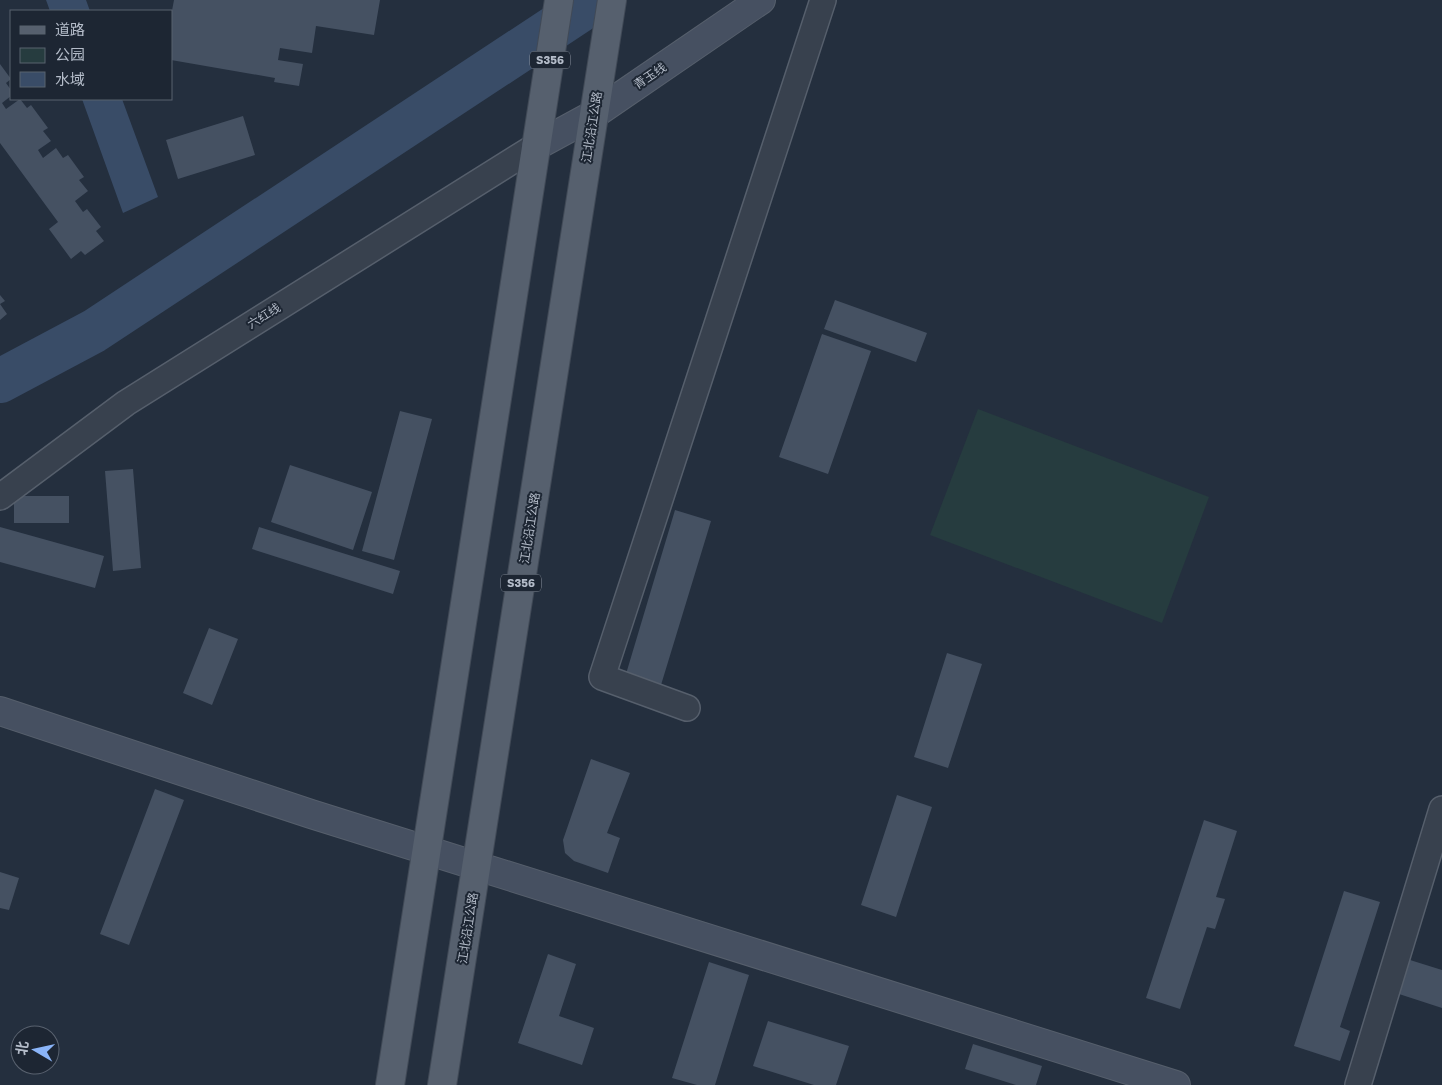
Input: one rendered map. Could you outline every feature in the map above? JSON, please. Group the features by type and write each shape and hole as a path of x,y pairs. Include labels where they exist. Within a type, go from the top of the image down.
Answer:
{"main road":[{"name":"S356","path":"390,1085 560,0"},
{"name":"江北沿江公路","path":"442,1085 478,866 612,0"}],"street":[{"name":"青玉线","path":"538,133 593,115 761,0"},
{"path":"687,708 602,677 823,0"},
{"name":"六红线","path":"0,497 126,403 538,133"},
{"path":"0,711 426,850 1176,1085"},
{"path":"1358,1085 1442,809"}],"green space":[{"path":"978,409 1209,497 1162,623 930,535"}],"water":[{"path":"46,0 86,0 90,10 50,10"},
{"path":"82,100 122,100 158,197 123,213"}],"building":[{"path":"174,0 380,0 374,35 316,26 312,53 280,48 278,60 303,64 299,86 274,82 275,78 172,60 172,11"},
{"path":"0,64 10,78 6,83 10,89 10,97 2,103 6,109 19,100 21,100 27,108 31,105 48,128 43,131 51,141 38,150 43,158 56,148 63,158 68,155 84,177 79,180 88,191 75,201 83,212 87,209 101,227 96,231 104,241 85,255 81,251 71,259 49,229 58,222 0,143"},
{"path":"243,116 255,155 178,179 166,140"},
{"path":"0,295 5,301 0,304"},
{"path":"835,300 927,333 916,362 824,329"},
{"path":"0,304 7,314 0,320"},
{"path":"822,334 871,351 828,474 779,457"},
{"path":"400,411 432,419 394,560 362,551"},
{"path":"290,465 372,492 353,550 271,522"},
{"path":"133,469 141,568 113,571 105,471"},
{"path":"14,496 69,496 69,523 14,523"},
{"path":"675,510 711,521 661,685 626,674"},
{"path":"0,527 104,556 95,588 0,562"},
{"path":"259,527 400,571 393,594 252,549"},
{"path":"209,628 238,639 212,705 183,693"},
{"path":"947,653 982,664 948,768 914,757"},
{"path":"591,759 630,773 607,833 620,838 608,873 574,861 565,853 563,840"},
{"path":"155,789 184,800 129,945 100,934"},
{"path":"897,795 932,807 896,917 861,905"},
{"path":"1204,820 1237,831 1216,897 1225,899 1215,929 1207,927 1180,1009 1146,998"},
{"path":"0,872 19,878 9,910 0,908"},
{"path":"1344,891 1380,902 1340,1027 1350,1031 1340,1061 1294,1046"},
{"path":"548,954 576,964 559,1016 594,1028 582,1065 518,1043"},
{"path":"1410,960 1442,970 1442,1008 1399,994"},
{"path":"709,962 749,975 715,1085 697,1085 672,1078"},
{"path":"768,1021 849,1046 836,1085 814,1085 753,1066"},
{"path":"973,1044 1042,1066 1036,1085 1016,1085 965,1069"}],"waterway":[{"path":"0,381 94,331 596,0"}]}
